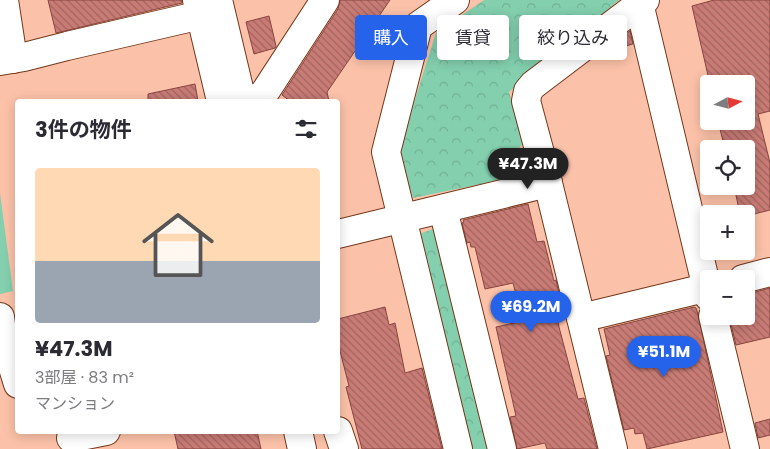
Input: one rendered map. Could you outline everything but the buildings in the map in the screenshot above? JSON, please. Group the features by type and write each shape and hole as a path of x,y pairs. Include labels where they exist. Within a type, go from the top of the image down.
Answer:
{"street":[{"path":"4,0 7,60 205,5"},
{"path":"254,99 263,95 324,0"},
{"path":"455,0 418,26 386,152 458,449"},
{"path":"613,449 526,101 528,91 533,86 642,2 703,270"},
{"path":"205,5 221,99"},
{"path":"205,5 241,99"},
{"path":"340,234 548,183"},
{"path":"443,209 502,449"},
{"path":"755,276 770,272"},
{"path":"581,318 700,293"},
{"path":"15,313 0,316 2,332 15,374"},
{"path":"715,325 745,449"},
{"path":"71,440 94,434"},
{"path":"287,434 287,449"},
{"path":"299,434 302,449"},
{"path":"324,434 327,449"},
{"path":"339,434 344,449"}],"green space":[{"path":"484,0 619,0 601,15 519,15 519,60 547,60 509,92 523,143 511,159 515,177 413,198 398,153 436,33 437,60 509,60 509,15 462,15"},
{"path":"0,193 13,291 0,294"},
{"path":"436,228 492,449 472,449 419,234"}]}
